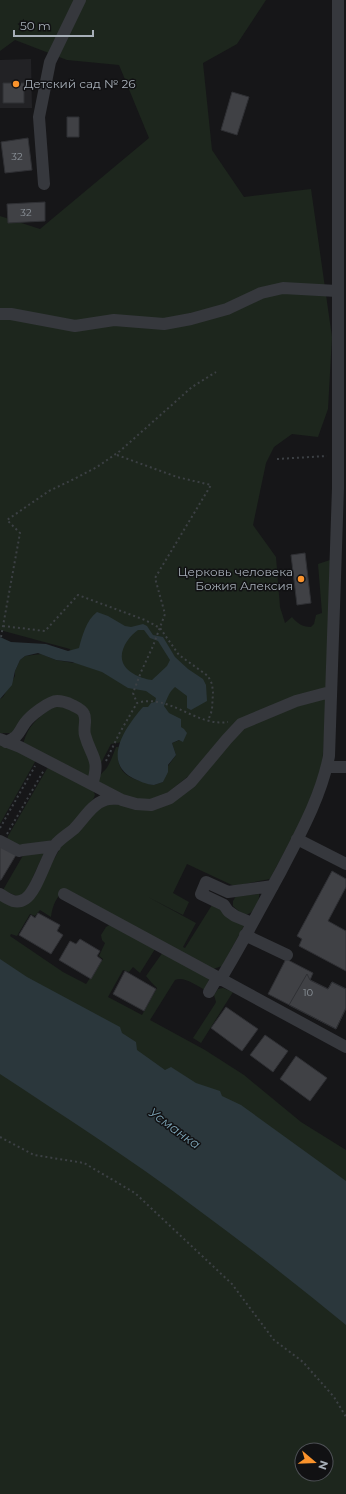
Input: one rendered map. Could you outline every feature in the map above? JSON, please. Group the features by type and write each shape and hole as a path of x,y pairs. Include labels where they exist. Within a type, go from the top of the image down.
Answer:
{"street":[{"path":"44,184 39,117 50,62 80,0"},
{"path":"209,992 219,979 246,935 298,839 320,790 329,756 338,455 342,422 342,363 337,292 338,0"},
{"path":"0,314 11,314 75,326 114,320 164,324 191,319 227,309 261,294 283,288 337,292"},
{"path":"0,894 13,902 21,901 27,898 55,846 101,801 111,798 136,804 151,805 160,802 178,793 198,775 241,724 296,701 330,692"},
{"path":"3,740 15,739 25,722 38,710 53,702 65,702 84,711 84,730 96,762 94,779"},
{"path":"3,740 44,760 94,779 122,800"},
{"path":"327,767 346,767"},
{"path":"298,839 346,864"},
{"path":"1,841 19,852 23,850 55,846"},
{"path":"252,923 231,914 224,905 201,894 206,882 228,892 273,886"},
{"path":"64,894 346,1047"},
{"path":"246,935 287,955"}],"path":[{"path":"1,637 20,533 7,520 49,490 91,470 120,451 192,387 216,372"},
{"path":"117,455 177,477 211,485 155,578 165,614 133,693 137,703"},
{"path":"277,459 338,455"},
{"path":"3,626 45,631 78,596 145,620 160,628 180,655 208,676 212,684 213,692 212,710 208,721"},
{"path":"94,779 109,757 119,734 137,703 152,700 208,721 220,723 234,721 241,724"},
{"path":"0,828 44,760"},
{"path":"1,841 44,760"},
{"path":"0,1137 34,1155 84,1163 135,1194 232,1284 274,1340 303,1362 334,1397 346,1417"}],"shaded area":[{"path":"0,0 266,0 237,44 203,63 212,150 244,197 311,189 332,337 328,409 318,437 292,434 274,447 266,463 253,525 276,557 280,607 285,623 292,617 298,623 305,626 311,627 314,624 316,615 322,613 318,564 333,559 326,689 268,708 201,766 161,798 136,801 96,783 100,775 111,761 116,747 119,747 118,761 126,775 151,785 163,782 168,766 176,755 172,743 180,740 183,741 185,731 111,744 101,763 90,741 89,716 64,698 11,733 0,733 0,699 3,697 15,676 15,671 20,660 25,656 41,654 56,660 74,663 70,649 0,630 0,216 40,229 149,138 119,65 67,60 15,40 0,51"},
{"name":"Детский сад № 26","path":"31,59 32,108 0,108 0,60"},
{"path":"327,695 322,767 304,815 270,879 234,886 187,864 173,893 189,902 183,915 148,897 196,923 183,947 185,948 212,905 245,924 222,966 213,969 61,893 54,904 51,917 40,910 35,916 30,914 17,936 11,934 10,936 63,972 86,984 103,959 99,956 105,943 102,940 101,935 106,927 111,924 155,949 140,973 133,967 129,972 123,970 108,997 142,1015 157,988 146,976 163,952 209,979 205,990 186,980 175,980 150,1020 205,1050 244,1075 301,1122 346,1150 346,1494 0,1494 0,897 12,905 45,875 62,845 100,808 108,804 154,807 243,729 253,723"},
{"path":"56,705 78,713 91,757 90,779 23,745 31,726 39,717"},
{"path":"0,743 36,760 0,824"},
{"path":"48,767 93,790 95,795 82,814 57,837 45,842 18,847 7,840 8,836"},
{"path":"45,851 25,894 19,897 3,890 25,852"},
{"path":"259,894 257,905 253,911 247,915 243,915 233,906 233,901 236,896"},
{"path":"223,988 233,992 201,1043 193,1038 216,1002 214,995 218,989"}],"water":[{"path":"97,612 108,616 125,626 131,627 143,624 147,626 153,635 163,637 175,657 188,669 203,679 206,685 207,701 191,710 187,708 187,696 175,687 167,698 164,706 169,713 181,719 181,727 187,733 183,742 179,740 172,743 176,755 168,765 168,772 163,782 151,785 136,780 123,770 118,761 120,742 130,723 143,707 148,707 151,703 155,702 156,698 146,691 128,688 102,672 72,662 56,660 38,653 25,656 20,660 15,671 12,685 0,699 0,637 11,642 46,644 68,651 79,648 85,629 93,615","holes":["138,630 144,630 150,638 158,641 170,660 167,666 152,680 132,673 125,667 122,658 125,644 131,636"]},
{"name":"Усманка","path":"0,959 27,977 120,1027 122,1033 136,1042 137,1050 165,1070 171,1067 196,1083 220,1091 222,1096 241,1105 346,1181 346,1325 289,1279 170,1189 98,1138 0,1074"}],"building":[{"path":"3,83 24,83 24,103 3,103"},
{"path":"232,92 249,97 237,135 221,130"},
{"path":"67,117 79,117 79,137 67,137"},
{"path":"28,138 32,170 5,173 1,142"},
{"path":"45,202 45,221 8,223 7,204"},
{"name":"Церковь человека Божия Алексия","path":"305,553 311,603 297,605 291,555"},
{"path":"0,845 16,855 1,880 0,880"},
{"path":"332,871 346,879 346,887 328,921 346,931 346,971 299,946 302,939 297,936"},
{"path":"38,913 60,925 57,931 63,935 51,954 19,935 31,915 35,918"},
{"path":"80,939 100,951 97,956 102,960 91,979 59,960 70,941 76,944"},
{"path":"286,959 313,973 310,980 328,989 332,982 346,989 346,1008 336,1029 268,994"},
{"path":"125,971 156,989 144,1011 113,994"},
{"path":"307,974 310,980 328,989 332,982 346,989 346,1008 336,1029 289,1005"},
{"path":"226,1007 258,1029 242,1051 211,1028"},
{"path":"265,1035 288,1051 273,1072 250,1055"},
{"path":"296,1056 327,1078 310,1101 280,1079"}],"place":[{"name":"Детский сад № 26","path":"16,84"},
{"name":"Церковь человека Божия Алексия","path":"301,579"}]}
